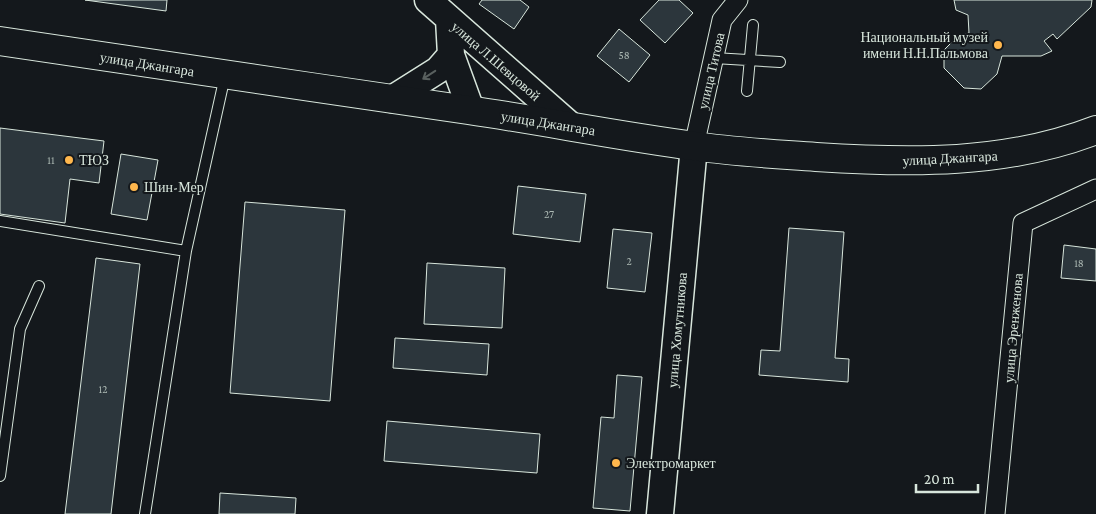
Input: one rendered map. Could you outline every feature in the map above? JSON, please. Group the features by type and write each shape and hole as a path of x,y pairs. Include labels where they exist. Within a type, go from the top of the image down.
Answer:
{"main road":[{"name":"улица Джангара","path":"0,41 471,110 694,146 877,161 944,160 1008,155 1074,139 1096,130"}],"street":[{"path":"428,0 449,19"},
{"name":"улица Титова","path":"694,146 722,20 738,0"},
{"name":"улица Л.Шевцовой","path":"449,19 451,55 471,110"},
{"name":"улица Л.Шевцовой","path":"449,19 571,126"},
{"name":"улица Л.Шевцовой","path":"392,99 438,70 451,55"},
{"name":"улица Хомутникова","path":"660,514 694,146"},
{"name":"улица Эренженова","path":"995,514 1023,223 1096,189"}],"lane":[{"path":"747,91 753,25"},
{"path":"714,58 780,62"},
{"path":"145,514 186,251 225,75"},
{"path":"0,221 186,251"},
{"path":"0,476 20,329 39,286"}],"building":[{"path":"85,0 167,0 166,11"},
{"path":"482,0 520,0 529,7 514,29 479,4"},
{"path":"659,0 679,0 693,13 665,43 640,20"},
{"name":"Национальный музей имени Н.Н.Пальмова","path":"954,0 1092,0 1091,7 1057,39 1053,34 1044,41 1052,51 1041,56 1002,56 997,74 981,89 964,88 944,68 944,50 958,36 969,33 968,15 956,10"},
{"path":"619,29 650,55 629,82 597,56"},
{"path":"0,128 104,141 99,183 70,179 65,223 0,214"},
{"name":"Шин-Мер","path":"121,154 158,160 147,220 111,214"},
{"path":"518,186 586,194 580,242 513,234"},
{"path":"245,202 345,210 330,401 230,393"},
{"path":"789,228 844,232 835,358 849,359 848,382 759,375 761,350 780,351"},
{"path":"613,229 652,233 645,292 607,288"},
{"path":"1064,245 1096,249 1096,281 1061,278"},
{"path":"96,258 140,264 111,514 65,514"},
{"path":"427,263 505,268 502,328 424,324"},
{"path":"395,338 489,344 487,375 393,368"},
{"name":"Электромаркет","path":"617,375 642,377 630,511 593,508 601,417 614,418"},
{"path":"387,421 540,434 537,473 384,461"},
{"path":"220,493 296,498 295,514 219,514"}],"place":[{"name":"Национальный музей имени Н.Н.Пальмова","path":"998,45"},
{"name":"ТЮЗ","path":"69,160"},
{"name":"Шин-Мер","path":"134,187"},
{"name":"Электромаркет","path":"616,463"}]}
